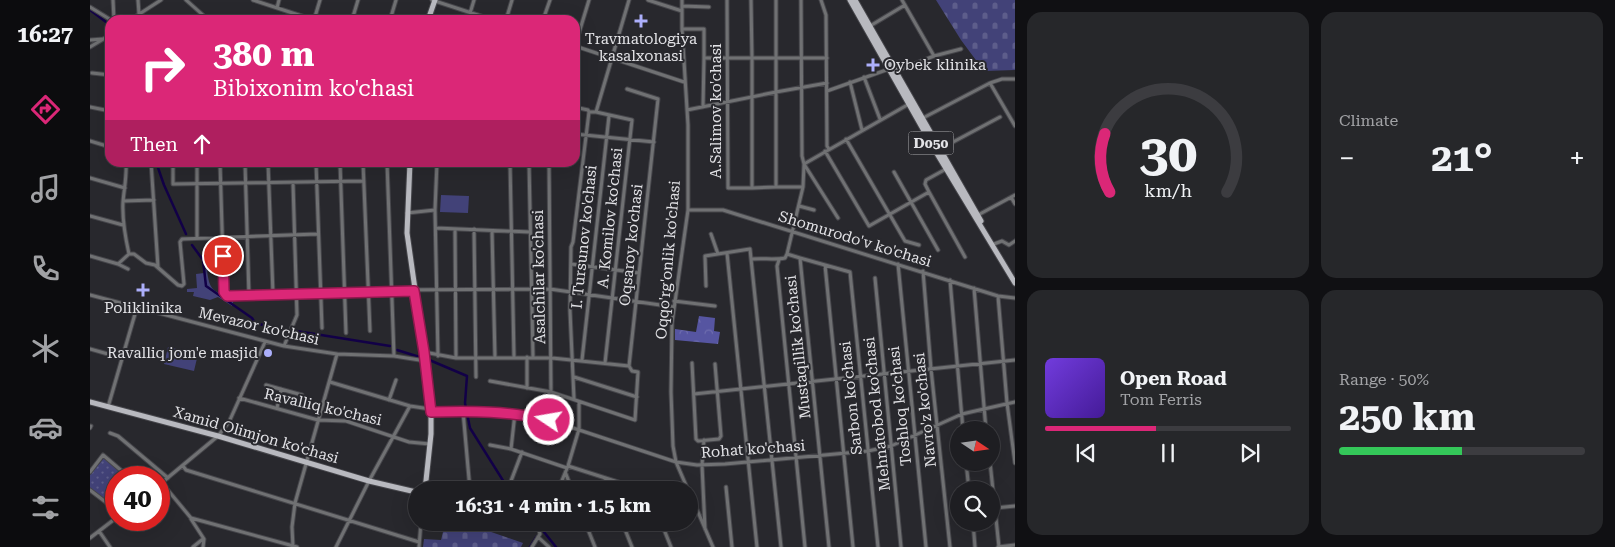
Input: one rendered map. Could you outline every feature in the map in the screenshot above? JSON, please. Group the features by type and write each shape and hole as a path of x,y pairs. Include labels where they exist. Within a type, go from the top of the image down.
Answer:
{"main road":[{"path":"430,15 434,0"},
{"name":"D050","path":"850,0 909,104 1015,277"},
{"name":"D050","path":"855,0 922,118 946,169 1015,283"},
{"path":"410,167 406,213 407,233 414,291 426,361 431,410 430,444 425,481"},
{"name":"Xamid Olimjon ko'chasi","path":"90,402 408,490"}],"street":[{"path":"113,0 113,15"},
{"path":"138,0 139,14 160,0"},
{"path":"186,0 203,15"},
{"path":"253,0 299,15"},
{"path":"278,8 280,0"},
{"path":"316,15 320,0"},
{"path":"354,15 358,0"},
{"path":"392,15 396,0"},
{"path":"434,0 477,15"},
{"path":"470,13 474,0"},
{"path":"508,15 512,0"},
{"path":"545,15 550,0"},
{"path":"580,30 589,0"},
{"path":"596,112 629,0"},
{"path":"648,0 682,10"},
{"name":"Oqqo'rg'onlik ko'chasi","path":"682,0 684,82 687,110 688,210 674,301 671,392 676,462 685,481"},
{"name":"A.Salimov ko'chasi","path":"726,0 728,188 752,188"},
{"path":"751,0 752,188 803,187"},
{"path":"776,0 776,187"},
{"name":"Mustaqillik ko'chasi","path":"801,0 800,58 802,156 804,164 803,187 787,254 800,258 828,547"},
{"path":"821,0 826,15 827,150 868,225 870,226 929,192"},
{"path":"902,0 934,56"},
{"path":"870,26 905,5"},
{"path":"682,6 709,7"},
{"path":"90,7 105,15"},
{"path":"682,29 704,29 703,107"},
{"path":"90,40 104,38"},
{"path":"90,47 104,38"},
{"path":"580,48 684,82"},
{"path":"895,71 934,56 961,49"},
{"path":"704,58 826,58"},
{"path":"827,91 889,69"},
{"path":"92,73 105,74"},
{"path":"864,77 880,119"},
{"path":"922,118 990,83 1002,79 1015,79"},
{"path":"850,82 862,130"},
{"path":"687,110 827,83"},
{"path":"990,83 1015,126"},
{"name":"Oqsaroy ko'chasi","path":"627,89 658,98 629,366"},
{"path":"838,218 804,164 909,104"},
{"path":"90,107 105,110"},
{"path":"574,399 570,311 571,247 589,112 580,108"},
{"name":"A. Komilov ko'chasi","path":"589,112 632,120 605,363"},
{"name":"I. Tursunov ko'chasi","path":"582,360 609,116"},
{"path":"938,151 1000,117"},
{"path":"580,134 654,142"},
{"path":"846,139 905,241 919,245"},
{"path":"90,141 105,146"},
{"path":"126,167 123,225 129,254"},
{"path":"151,167 158,268"},
{"path":"172,167 173,184 364,181"},
{"path":"197,167 197,238"},
{"path":"220,167 224,292 227,296 392,290 550,289 588,296 674,306"},
{"path":"245,167 248,296"},
{"path":"268,167 273,294"},
{"path":"316,167 322,328"},
{"path":"340,167 346,333"},
{"path":"364,167 370,331"},
{"path":"387,167 394,356"},
{"path":"437,167 435,210 438,356"},
{"path":"510,167 514,358"},
{"path":"529,167 533,357"},
{"name":"Asalchilar ko'chasi","path":"549,167 551,392"},
{"path":"946,169 926,180 925,184 965,257"},
{"path":"894,172 938,250"},
{"path":"90,178 125,188"},
{"path":"284,346 297,316 293,182"},
{"path":"977,216 1013,196 1015,204"},
{"path":"123,201 154,200"},
{"path":"799,206 814,210"},
{"path":"406,213 435,210"},
{"name":"Shomurodo'v ko'chasi","path":"688,210 723,210 998,296 1015,298"},
{"path":"90,216 123,225"},
{"path":"436,228 530,232"},
{"path":"455,229 456,358"},
{"path":"474,229 476,377"},
{"path":"492,231 495,358"},
{"path":"118,264 129,254 134,254 146,263 155,265 178,285 182,286 184,284 181,240 318,234"},
{"path":"712,234 718,254"},
{"path":"994,244 1002,242 1008,245 1015,241"},
{"path":"706,286 704,256 750,249 781,547"},
{"path":"727,253 757,547"},
{"path":"752,259 772,258 779,260 785,258 787,254"},
{"path":"90,256 128,269"},
{"name":"Sarbon ko'chasi","path":"800,258 850,272 878,547"},
{"path":"779,260 777,266 805,547"},
{"path":"571,264 639,273"},
{"name":"Toshloq ko'chasi","path":"898,264 907,372 926,547"},
{"name":"Sarbon ko'chasi","path":"825,265 853,547"},
{"name":"Navro'z ko'chasi","path":"923,271 931,369 950,547"},
{"name":"Mehnatobod ko'chasi","path":"875,278 901,547"},
{"path":"950,280 962,421"},
{"path":"974,288 985,421"},
{"name":"Mevazor ko'chasi","path":"90,295 284,346 337,354 394,356 426,361"},
{"path":"998,296 1007,404 1015,463"},
{"path":"674,301 714,306"},
{"path":"108,407 137,307"},
{"path":"170,476 218,436 229,422 265,342"},
{"path":"90,349 122,358"},
{"path":"424,352 456,358 533,357 572,359 629,366 632,371 638,372 636,420 551,392 490,381"},
{"path":"191,518 294,547 292,527 295,503 337,354"},
{"path":"527,357 527,388"},
{"path":"694,394 1015,360"},
{"path":"692,363 696,439 698,440 719,440 721,436 715,364"},
{"path":"574,377 638,397"},
{"path":"389,400 396,380"},
{"name":"Rohat ko'chasi","path":"330,382 410,406 431,410 515,413 549,420 676,462 702,465 749,463 796,457 868,452 914,437 962,414 1015,402"},
{"path":"266,385 302,395"},
{"path":"277,408 281,389"},
{"name":"Ravalliq ko'chasi","path":"240,398 318,420 346,421 393,435 408,442 430,444"},
{"path":"562,481 579,430 579,402"},
{"path":"336,547 369,480 410,406"},
{"path":"463,411 469,481"},
{"path":"511,449 515,413"},
{"path":"110,434 118,436 154,466"},
{"path":"704,440 702,465 705,529"},
{"path":"490,445 522,452 614,481"},
{"path":"511,481 522,452"},
{"path":"90,472 103,455 116,466"},
{"path":"183,466 186,470 419,542"},
{"path":"565,474 568,481"},
{"path":"726,487 732,547"},
{"path":"90,490 105,502"},
{"path":"170,495 191,518 204,539 203,547"},
{"path":"1000,508 1015,506"},
{"name":"Oqqo'rg'onlik ko'chasi","path":"698,512 713,547"},
{"path":"90,537 105,526"},
{"path":"99,531 110,547"},
{"path":"419,547 420,531"},
{"path":"532,547 540,531"},
{"path":"589,531 595,547"},
{"path":"626,531 632,547"},
{"path":"665,531 671,547"},
{"path":"974,531 975,547"},
{"path":"997,531 999,547 1015,545"},
{"path":"538,537 549,547"},
{"path":"193,547 204,539"}],"green space":[{"path":"936,0 1015,0 1015,70 984,71 961,40"},
{"path":"441,195 469,196 468,213 440,212"},
{"path":"204,269 207,269 209,282 214,290 234,299 232,306 218,297 210,300 193,296 194,292 187,292 187,289 197,288 196,274 204,273"},
{"path":"699,316 715,318 714,331 720,332 718,344 675,340 675,329 696,332"},
{"path":"168,347 198,354 194,371 164,364"},
{"path":"104,458 114,466 105,466 105,500 90,488 90,475"},
{"path":"443,531 488,531 523,543 521,547 423,547 424,539 441,540"}],"waterway":[{"path":"90,10 105,21"},
{"path":"158,167 186,234"},
{"path":"192,245 203,260 206,286 252,318 255,323 280,329"},
{"path":"296,331 390,346"},
{"path":"397,350 423,358"},
{"path":"427,359 467,376 465,403 470,428 503,481"},
{"path":"543,531 556,547"},
{"path":"530,547 537,536"}],"place":[{"name":"Travmatologiya kasalxonasi","path":"641,21"},
{"name":"Oybek klinika","path":"873,65"},
{"name":"Poliklinika","path":"143,290"},
{"name":"Ravalliq jom'e masjid","path":"268,353"}],"route":[{"path":"223,256 224,292 227,296 392,290 414,291 431,412 480,410 524,414 549,420"}]}
